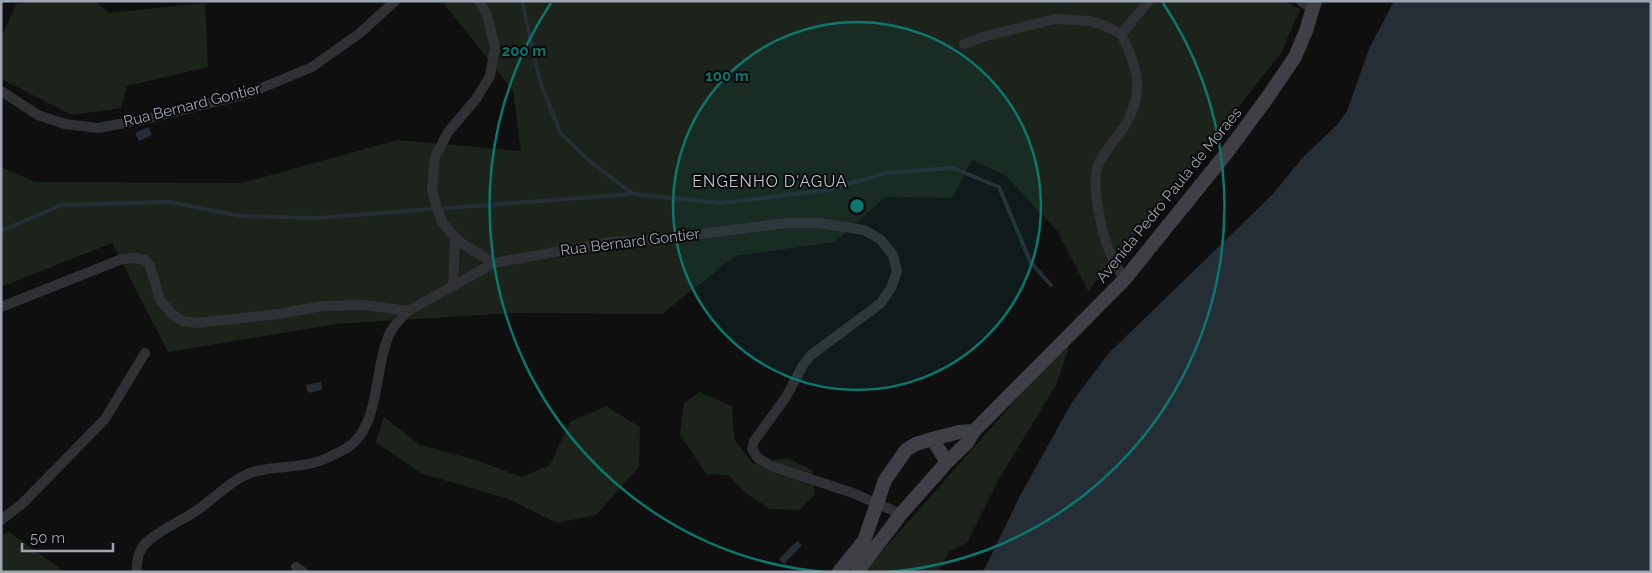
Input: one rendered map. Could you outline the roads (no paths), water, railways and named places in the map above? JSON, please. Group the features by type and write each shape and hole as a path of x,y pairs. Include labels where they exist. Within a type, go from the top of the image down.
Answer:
{"main road":[{"name":"Avenida Pedro Paula de Moraes","path":"857,572 901,514 947,462 967,443 974,431 1124,280 1225,156 1295,57 1310,4"},
{"path":"839,572 864,540 885,480 906,450 916,444 932,439 959,432 974,431"},
{"path":"932,439 947,462"}],"street":[{"name":"Rua Bernard Gontier","path":"1,91 38,115 65,124 98,128 146,119 247,94 312,67 360,33 396,1"},
{"path":"479,1 487,14 495,47 490,76 476,99 448,132 434,157 432,189 436,209 443,223 456,238 494,263"},
{"path":"1121,34 1149,1"},
{"path":"964,44 986,36 1055,19 1091,21 1121,34 1131,54 1137,75 1136,94 1132,115 1097,166 1094,183 1108,249 1124,280"},
{"name":"Rua Bernard Gontier","path":"408,311 494,263 610,242 656,240 785,223 819,223 864,230 880,238 892,255 897,271 891,288 881,302 811,355 803,365 786,397 754,441 752,449 758,458 771,466 819,481 878,503 901,514"},
{"path":"453,286 456,238"},
{"path":"1,307 122,259 136,258 145,260 150,266 160,300 173,315 182,321 197,323 278,314 322,306 365,305 408,311"},
{"path":"138,572 136,564 147,541 197,510 235,482 252,473 267,469 314,463 346,448 359,436 368,418 384,351 391,331 408,311"},
{"path":"1,520 22,504 105,419 145,353"}],"waterway":[{"path":"522,1 540,82 561,134 593,164 633,194 721,203 827,190 886,173 953,168 999,187 1031,263 1051,285"},
{"path":"1,231 61,205 169,202 240,216 315,218 633,194"}],"district":[{"name":"ENGENHO D'AGUA","path":"770,181"}]}
